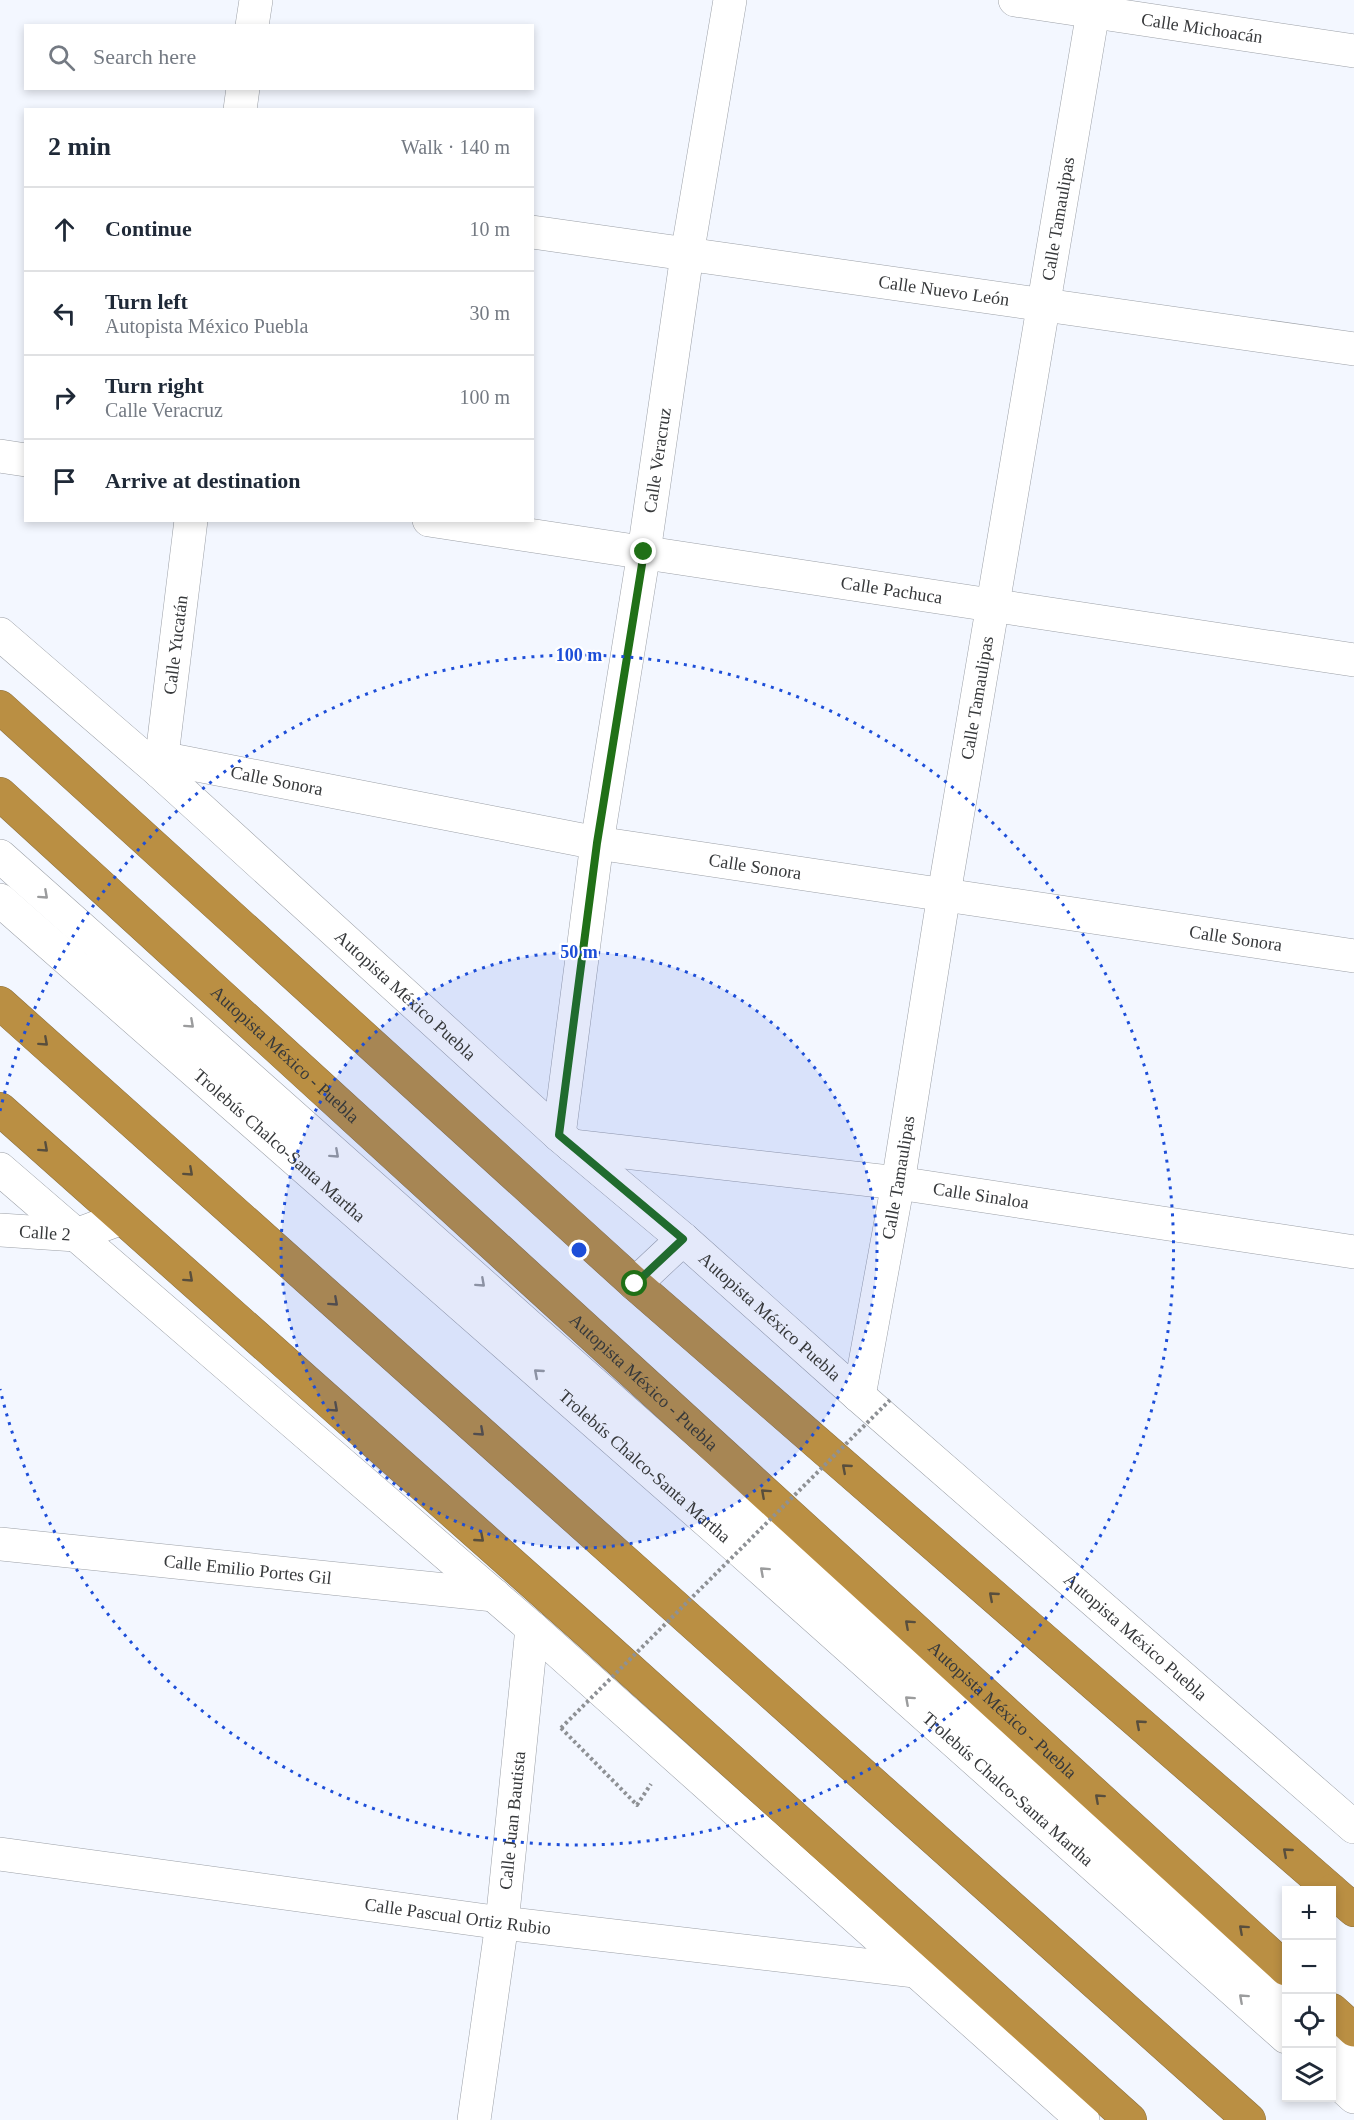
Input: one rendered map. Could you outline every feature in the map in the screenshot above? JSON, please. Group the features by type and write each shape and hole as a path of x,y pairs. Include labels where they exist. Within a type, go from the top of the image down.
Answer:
{"highway":[{"path":"0,708 635,1284 1325,1886"},
{"name":"Autopista México - Puebla","path":"0,795 1282,1964"},
{"path":"0,1003 1249,2120"},
{"path":"0,1109 1130,2120"},
{"path":"1336,1895 1354,1910"},
{"path":"1336,2014 1354,2031"}],"street":[{"path":"252,24 256,0"},
{"name":"Calle Veracruz","path":"565,1140 597,843 644,552 687,255 730,0"},
{"name":"Calle Michoacán","path":"1015,0 1094,6 1354,51"},
{"name":"Calle Tamaulipas","path":"874,1398 898,1183 944,894 1094,6"},
{"path":"240,108 243,90"},
{"name":"Calle Nuevo León","path":"534,232 1354,349"},
{"path":"0,456 24,460"},
{"name":"Calle Yucatán","path":"160,765 191,522"},
{"name":"Calle Pachuca","path":"442,522 1354,660"},
{"name":"Autopista México Puebla","path":"0,634 160,765 565,1140 874,1398 1354,1827"},
{"name":"Calle Sonora","path":"160,765 597,843 1354,956"},
{"path":"0,856 1282,1995"},
{"name":"Trolebús Chalco-Santa Martha","path":"0,900 722,1534 1282,2033"},
{"name":"Calle Sinaloa","path":"565,1140 898,1183 1354,1252"},
{"path":"0,1169 532,1628 1083,2120"},
{"name":"Calle 2","path":"0,1230 76,1235 122,1218"},
{"path":"635,1284 683,1239"},
{"name":"Calle Emilio Portes Gil","path":"0,1544 494,1595"},
{"name":"Calle Juan Bautista","path":"474,2120 502,1923 532,1628"},
{"name":"Calle Pascual Ortiz Rubio","path":"0,1854 502,1923 915,1971"},
{"path":"1336,2043 1354,2059"},
{"path":"1336,2081 1354,2097"}],"path":[{"path":"637,1805 561,1728 874,1398"}],"route":[{"path":"635,1284 683,1239 559,1135 597,843 644,552"}]}
